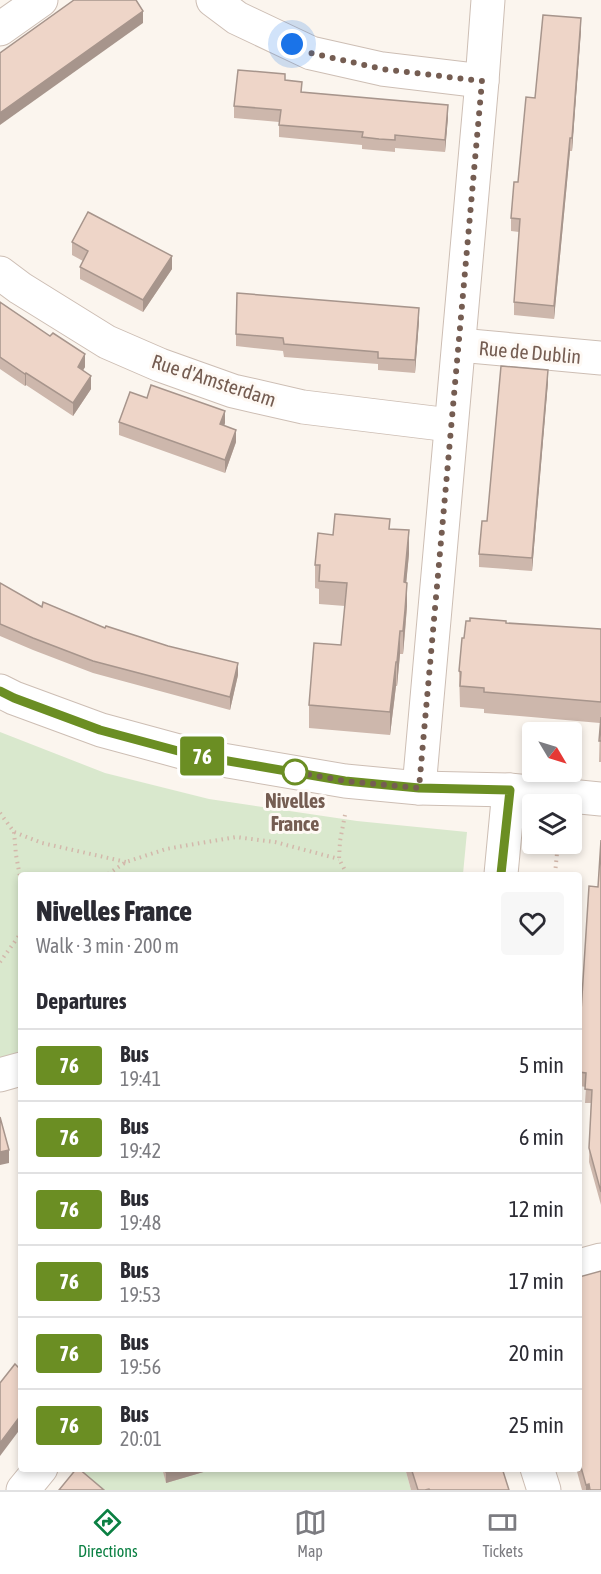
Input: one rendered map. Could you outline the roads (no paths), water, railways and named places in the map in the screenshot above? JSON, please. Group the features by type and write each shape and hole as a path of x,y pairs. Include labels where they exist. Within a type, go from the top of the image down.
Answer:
{"street":[{"path":"0,29 41,0"},
{"path":"213,0 237,18 311,53 382,69 482,81"},
{"path":"419,788 488,0"},
{"name":"Rue d'Amsterdam","path":"0,273 107,342 160,365 233,391 303,407 450,425"},
{"name":"Rue de Dublin","path":"459,345 601,358"},
{"path":"0,691 100,730 193,755 345,781 419,788 510,790 601,799"},
{"path":"501,872 510,790"},
{"path":"0,1075 18,1070"},
{"path":"582,1265 601,1260"},
{"path":"23,1490 38,1472"},
{"path":"538,1472 544,1490"}],"place":[{"name":"Nivelles France","path":"295,772"}]}
